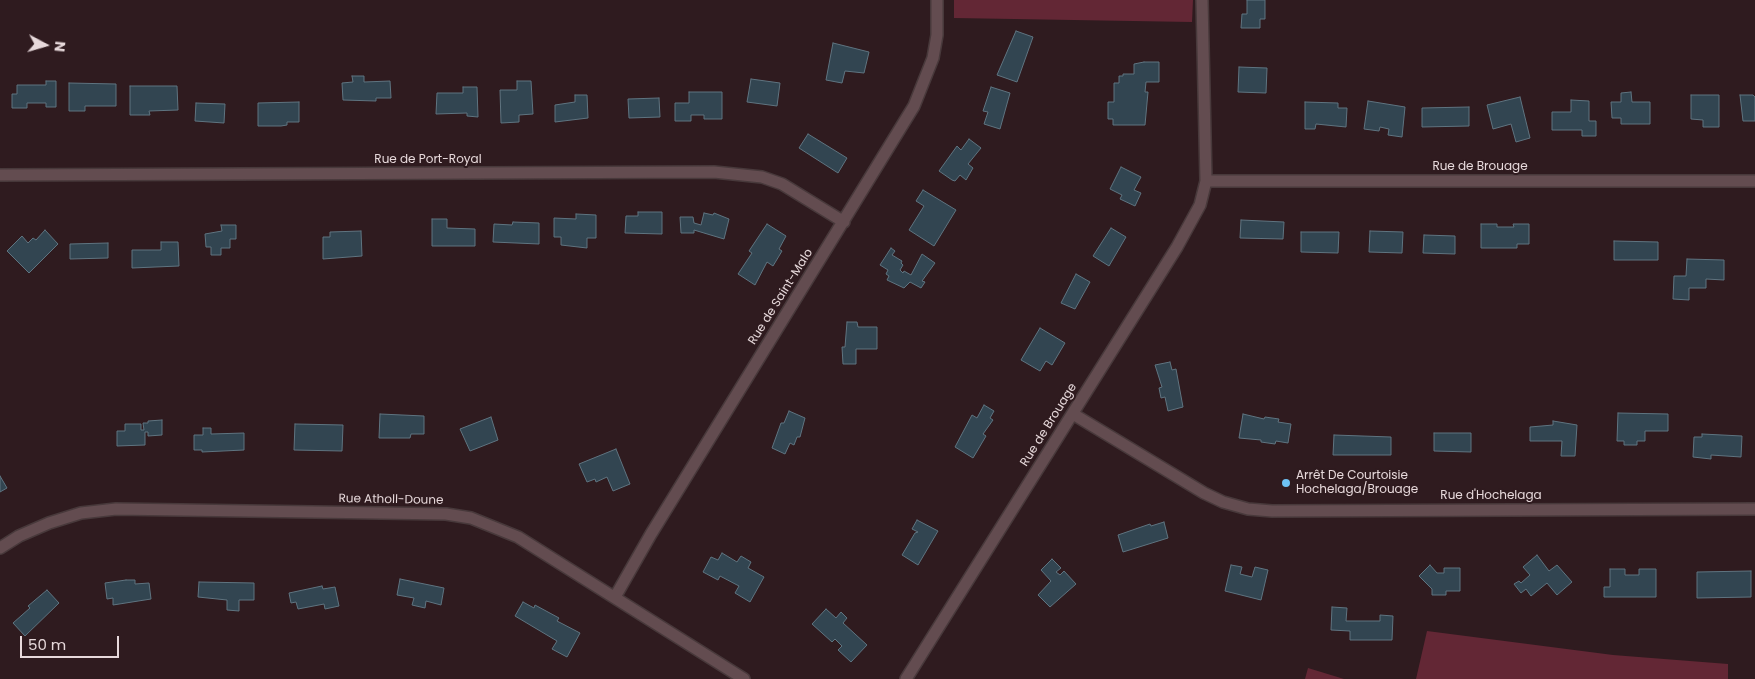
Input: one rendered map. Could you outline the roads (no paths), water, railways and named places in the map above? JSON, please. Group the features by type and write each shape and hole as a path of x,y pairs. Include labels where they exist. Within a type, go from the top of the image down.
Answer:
{"street":[{"name":"Rue de Saint-Malo","path":"615,597 651,534 914,106 927,79 934,58 938,0"},
{"name":"Rue de Brouage","path":"906,679 1177,247 1200,205 1206,181 1202,0"},
{"name":"Rue de Port-Royal","path":"0,175 714,172 762,177 782,184 844,222"},
{"name":"Rue de Brouage","path":"1206,181 1755,181"},
{"name":"Rue d'Hochelaga","path":"1073,414 1204,493 1223,502 1248,509 1272,511 1755,509"},
{"name":"Rue Atholl-Doune","path":"0,548 19,536 49,523 81,513 116,509 446,514 471,518 518,537 615,597 731,676 744,679"}],"place":[{"name":"Arrêt De Courtoisie Hochelaga/Brouage","path":"1286,483"}]}
